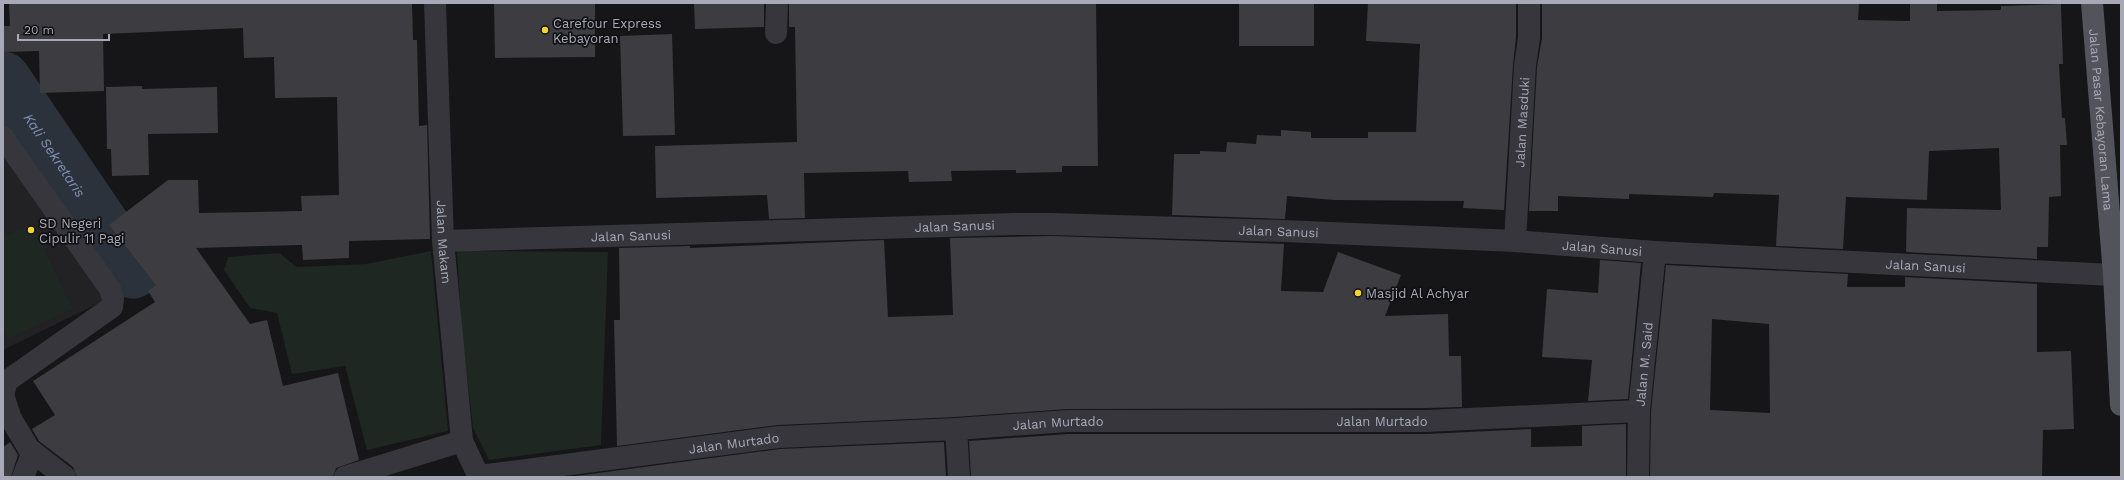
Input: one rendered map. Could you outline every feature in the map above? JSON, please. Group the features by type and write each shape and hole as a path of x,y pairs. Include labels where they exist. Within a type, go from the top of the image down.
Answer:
{"main road":[{"name":"Jalan Pasar Kebayoran Lama","path":"2092,3 2114,275 2121,405"}],"street":[{"name":"Jalan Makam","path":"435,3 443,241 462,441 479,476"},
{"path":"776,33 777,3"},
{"name":"Jalan Masduki","path":"1515,241 1525,66 1529,38 1529,3"},
{"path":"3,136 110,289 113,304 112,307 6,381 3,395 11,419 29,448 65,477"},
{"name":"Jalan Sanusi","path":"443,241 1014,224 1284,231 1515,241 1655,252 2114,275"},
{"name":"Jalan M. Said","path":"1638,477 1639,411 1655,252"},
{"name":"Jalan Murtado","path":"479,476 779,437 956,429 1068,421 1426,421 1639,411"},
{"path":"956,429 959,477"},
{"path":"345,477 462,441"},
{"path":"23,477 33,452"}],"shaded area":[{"name":"SD Negeri Cipulir 11 Pagi","path":"10,156 105,300 3,350 3,159"},
{"path":"32,223 73,309 8,339 3,329 3,237"},
{"path":"431,251 448,431 367,450 345,366 292,374 277,313 250,308 224,270 228,257 279,253 297,267 366,264"},
{"path":"457,251 608,252 601,445 489,460 473,428 462,334"}],"building":[{"path":"9,3 412,3 413,40 417,40 419,126 427,125 430,239 349,241 349,258 303,260 302,245 196,248 250,324 267,320 283,386 338,373 359,460 336,468 333,477 77,477 73,467 39,441 32,429 55,415 33,381 155,302 148,291 156,285 109,225 168,180 198,180 199,213 302,211 301,196 339,195 337,97 275,98 274,57 244,58 243,28 103,34 104,91 40,93 39,51 3,52 3,26 10,26"},
{"name":"Carefour Express Kebayoran","path":"494,3 595,3 595,57 495,58"},
{"path":"694,3 764,3 764,27 695,29"},
{"path":"789,3 1096,3 1098,166 1062,166 1062,172 1016,173 1016,170 951,171 952,181 909,182 908,171 804,173 805,218 769,219 767,195 656,198 655,146 797,142 795,27 789,27"},
{"path":"1239,3 1314,3 1314,46 1239,46"},
{"path":"1368,3 1516,3 1516,37 1504,210 1463,208 1464,201 1334,200 1287,196 1285,219 1172,215 1174,154 1200,154 1200,151 1226,152 1227,142 1256,144 1257,135 1281,136 1281,130 1311,132 1311,138 1368,138 1368,132 1416,132 1420,44 1366,41"},
{"path":"1542,3 1859,3 1858,20 1910,21 1910,3 1937,3 1937,11 2001,10 2001,6 2061,4 2063,64 2059,64 2062,118 2065,118 2067,145 2060,145 2061,196 2049,197 2048,247 2037,247 2037,259 1906,252 1907,208 2001,210 1999,148 1929,151 1927,200 1846,197 1843,249 1776,246 1779,195 1714,193 1713,197 1629,194 1629,199 1558,196 1558,211 1529,211 1537,67 1542,38"},
{"path":"672,34 675,135 623,136 620,36"},
{"path":"142,86 142,89 217,87 218,133 148,134 149,175 112,176 111,149 107,149 106,87"},
{"path":"1051,236 1284,244 1281,291 1323,292 1338,252 1401,275 1385,316 1448,314 1449,356 1461,356 1462,407 1067,409 955,417 778,425 617,446 614,320 620,320 619,248 690,246 690,248 884,240 888,317 953,315 950,238"},
{"path":"1600,260 1641,263 1628,399 1588,401 1592,360 1542,357 1547,289 1598,293"},
{"path":"1666,265 1848,274 1847,287 1905,287 1905,277 2037,284 2037,352 2071,351 2074,429 2043,430 2042,477 1650,477 1651,412","holes":["1712,319 1769,324 1770,413 1710,410"]},
{"path":"1626,424 1626,477 971,477 969,441 1068,434 1426,434 1531,429 1531,447 1582,446 1582,426"},
{"path":"10,442 18,455 11,477 3,477 3,447"},
{"path":"944,442 946,477 568,477 780,449"}],"waterway":[{"name":"Kali Sekretaris","path":"3,79 133,271"}],"place":[{"name":"Carefour Express Kebayoran","path":"545,30"},
{"name":"SD Negeri Cipulir 11 Pagi","path":"31,230"},
{"name":"Masjid Al Achyar","path":"1358,293"}]}
